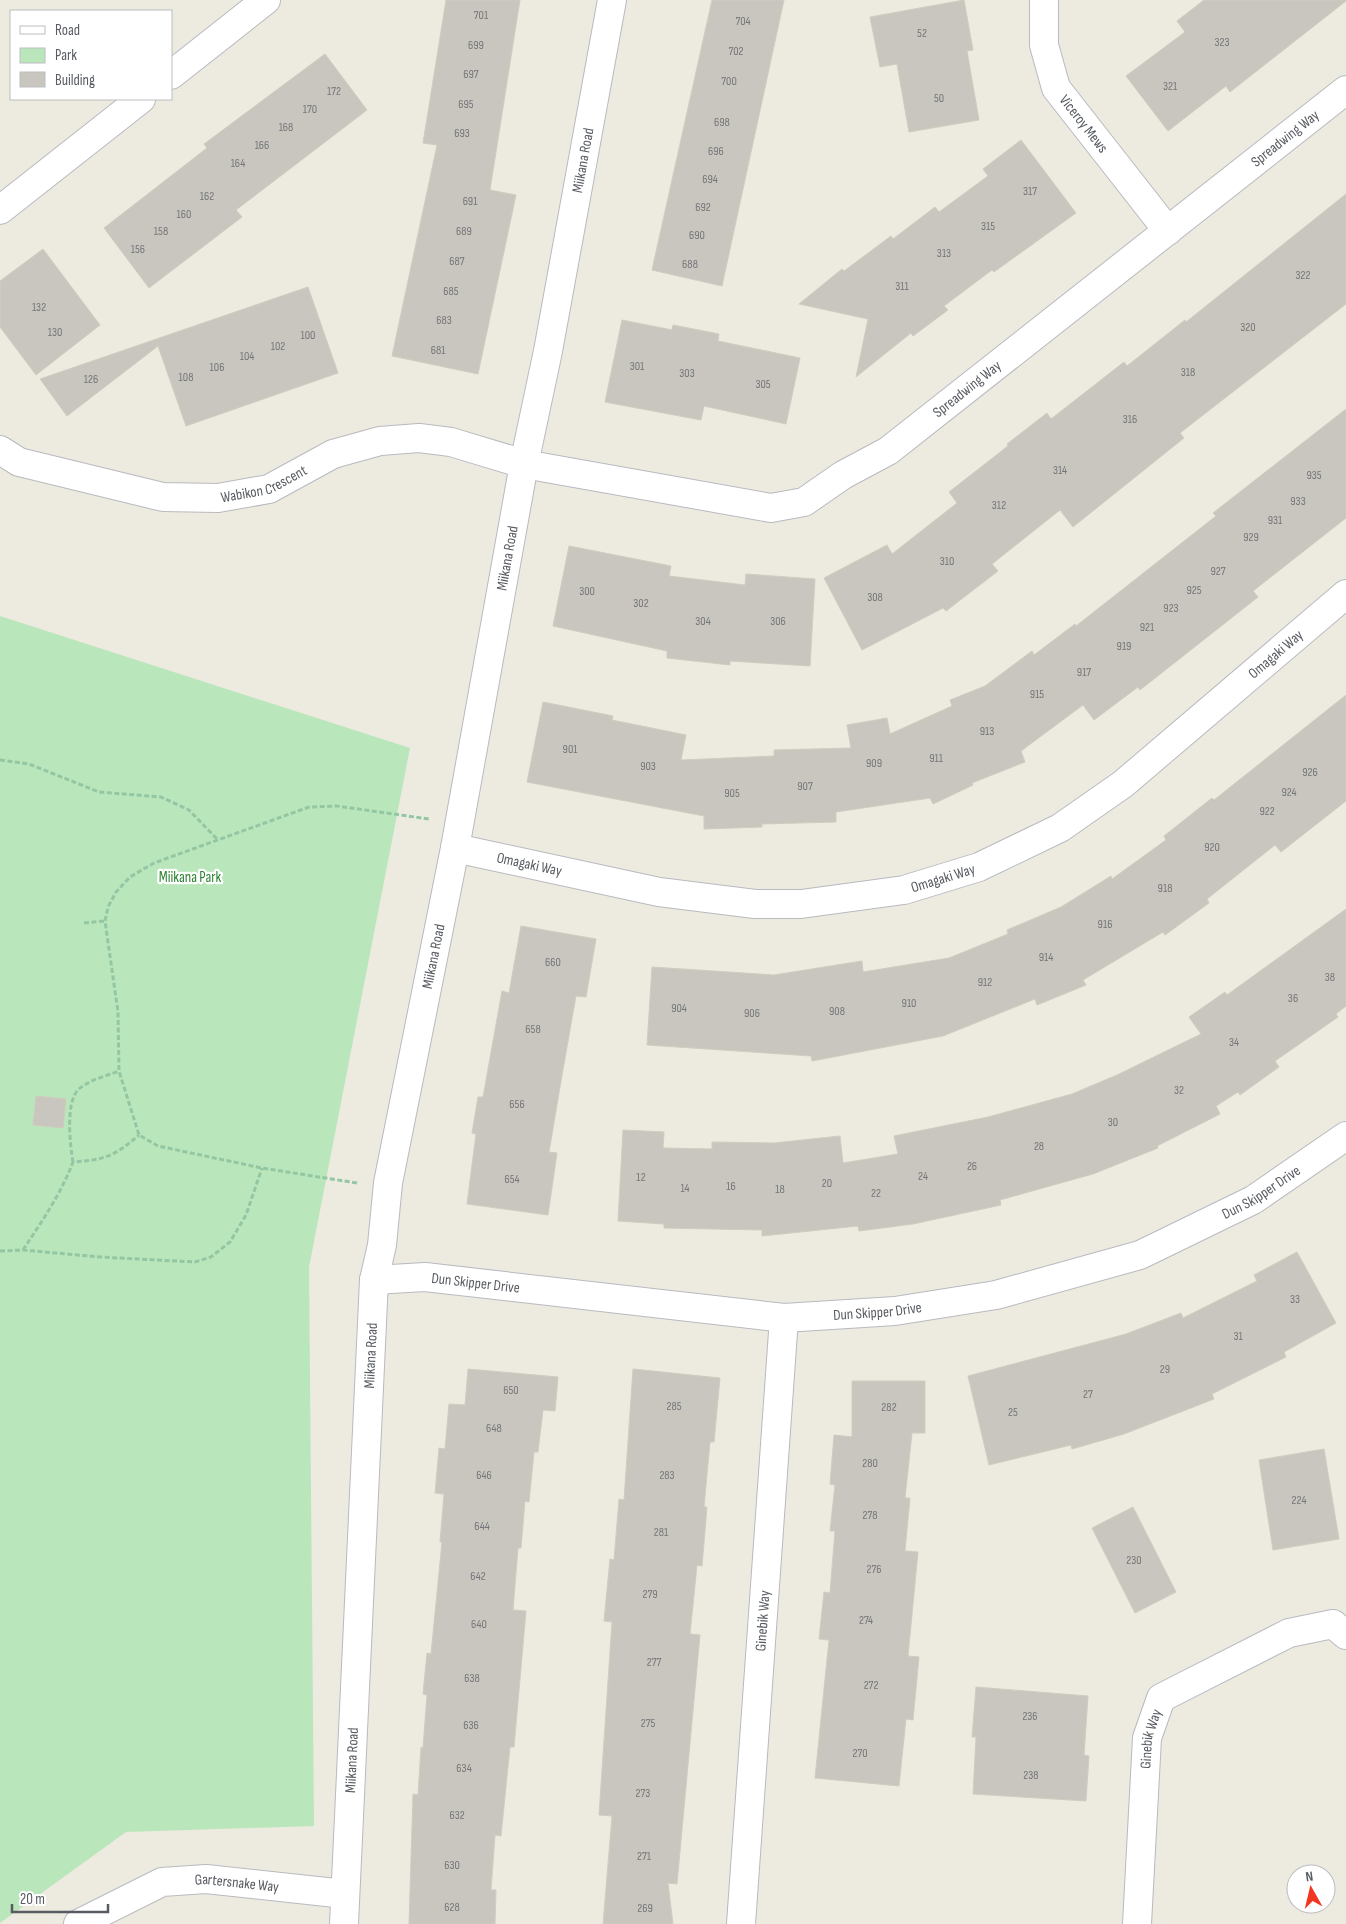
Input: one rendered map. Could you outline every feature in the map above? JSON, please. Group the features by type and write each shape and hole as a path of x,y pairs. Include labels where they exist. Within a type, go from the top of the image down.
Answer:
{"street":[{"path":"172,73 266,0"},
{"name":"Miikana Road","path":"344,1924 374,1280 382,1245 388,1183 455,848 524,464 551,332 612,0"},
{"name":"Viceroy Mews","path":"1044,0 1044,45 1056,88 1168,230"},
{"name":"Spreadwing Way","path":"524,464 771,508 804,502 843,475 888,451 1346,90"},
{"path":"0,210 140,100"},
{"name":"Wabikon Crescent","path":"0,450 19,462 163,497 218,498 269,489 333,454 380,441 419,438 451,442 524,464"},
{"name":"Omagaki Way","path":"455,848 659,892 755,904 802,904 904,890 979,867 1060,828 1123,784 1346,594"},
{"name":"Dun Skipper Drive","path":"374,1280 424,1277 784,1318 896,1311 996,1295 1140,1255 1253,1200 1346,1136"},
{"name":"Ginebik Way","path":"741,1924 784,1318"},
{"name":"Ginebik Way","path":"1137,1924 1147,1738 1161,1698 1289,1633 1332,1624 1346,1635"},
{"name":"Gartersnake Way","path":"78,1924 162,1882 206,1879 345,1894"}],"path":[{"path":"0,760 29,764 99,792 161,797 189,810 218,840"},
{"path":"388,1183 351,1182 262,1168 158,1146 139,1135 119,1071 118,1012 104,921 108,907 116,892 130,877 154,863 309,807 320,805 407,817 459,821"},
{"path":"84,923 104,921"},
{"path":"23,1250 56,1199 73,1162 70,1138 73,1097 83,1086 119,1071"},
{"path":"73,1162 103,1159 119,1153 139,1135"},
{"path":"0,1251 23,1250 100,1257 195,1262 211,1257 230,1242 246,1215 262,1168"}],"green space":[{"name":"Miikana Park","path":"0,616 410,748 309,1267 314,1826 126,1832 0,1923"}],"building":[{"path":"446,0 520,0 490,190 516,195 478,374 392,356 437,145 423,143"},
{"path":"712,0 784,0 722,286 652,270"},
{"path":"964,0 973,50 967,51 979,120 909,132 897,64 880,67 870,17"},
{"path":"1204,0 1346,1 1230,92 1226,86 1168,131 1126,76 1185,32 1177,21"},
{"path":"325,54 367,110 236,210 242,217 149,288 104,228 207,148 204,144"},
{"path":"1021,140 1076,213 994,272 992,270 944,306 948,310 913,336 911,333 856,377 868,319 799,304 842,269 844,271 891,236 893,239 935,207 939,212 988,176 983,169"},
{"path":"1346,194 1346,304 1180,433 1184,438 1073,527 1060,510 992,564 998,571 946,611 943,608 862,650 824,578 887,545 892,554 957,503 949,492 1008,446 1007,444 1047,413 1051,419 1124,362 1127,366 1185,320 1186,322"},
{"path":"43,249 100,325 36,375 0,327 0,281"},
{"path":"308,287 338,373 186,426 158,346 67,416 40,379"},
{"path":"622,320 672,330 673,325 719,334 718,341 800,358 786,424 704,406 701,420 605,402"},
{"path":"1346,409 1346,518 1253,591 1258,597 1140,690 1138,687 1094,720 1083,705 1021,751 1025,762 972,783 973,785 933,804 930,798 836,812 836,822 762,824 762,827 704,829 704,816 527,782 543,702 613,716 612,720 686,735 681,760 774,756 774,750 851,748 847,725 887,718 890,734 952,706 950,700 985,686 1032,651 1034,655 1075,624 1076,626 1216,516 1213,513"},
{"path":"569,546 671,566 669,576 745,585 746,574 815,579 810,666 730,661 730,665 667,658 667,651 553,626"},
{"path":"1346,695 1346,801 1281,852 1275,845 1207,899 1209,903 1165,935 1163,932 1083,980 1086,985 1037,1005 1035,999 943,1036 812,1061 811,1056 647,1045 652,967 774,975 862,961 863,972 949,958 1008,934 1007,930 1061,907 1111,876 1112,879 1166,840 1164,836 1212,798 1214,800"},
{"path":"1346,909 1346,1006 1336,1014 1338,1017 1275,1061 1279,1067 1240,1095 1238,1092 1216,1106 1220,1114 1157,1146 1158,1148 1093,1174 1000,1200 1001,1205 913,1224 859,1231 858,1226 762,1236 762,1230 664,1228 664,1224 618,1221 623,1130 664,1132 663,1148 712,1149 712,1142 774,1143 840,1136 843,1163 898,1154 894,1136 988,1117 1072,1094 1117,1075 1201,1034 1189,1017 1225,992 1227,995"},
{"path":"521,926 596,939 586,997 576,996 561,1081 549,1152 557,1153 548,1215 467,1204 476,1134 472,1133 478,1097 483,1097 502,991 509,993"},
{"path":"36,1096 66,1099 63,1128 33,1125"},
{"path":"1297,1252 1336,1323 1284,1352 1286,1357 1212,1394 1214,1399 1124,1434 1072,1449 1071,1445 989,1465 968,1376 1126,1334 1181,1313 1183,1318 1257,1281 1254,1275"},
{"path":"468,1369 558,1377 555,1411 543,1410 538,1452 534,1452 529,1502 525,1501 521,1548 518,1548 513,1610 526,1611 514,1747 510,1747 501,1836 495,1835 491,1890 496,1890 495,1924 409,1924 413,1794 418,1795 427,1695 423,1694 427,1653 431,1654 442,1542 440,1542 444,1494 435,1493 439,1448 445,1449 449,1404 465,1405"},
{"path":"633,1369 720,1378 714,1442 710,1442 704,1507 707,1507 702,1566 697,1565 690,1634 700,1635 677,1884 668,1883 673,1924 603,1924 612,1816 599,1815 612,1622 604,1621 610,1559 614,1560 619,1499 624,1500"},
{"path":"852,1381 925,1381 925,1433 912,1433 905,1498 910,1498 905,1551 918,1552 908,1656 919,1657 913,1720 906,1719 899,1786 815,1778 829,1640 819,1639 824,1592 830,1593 835,1531 830,1531 835,1485 830,1484 834,1435 852,1437"},
{"path":"1324,1449 1339,1539 1273,1550 1259,1460"},
{"path":"1133,1507 1176,1592 1135,1613 1092,1528"},
{"path":"976,1687 1088,1696 1084,1755 1089,1756 1086,1801 973,1794 976,1737 972,1737"}]}
